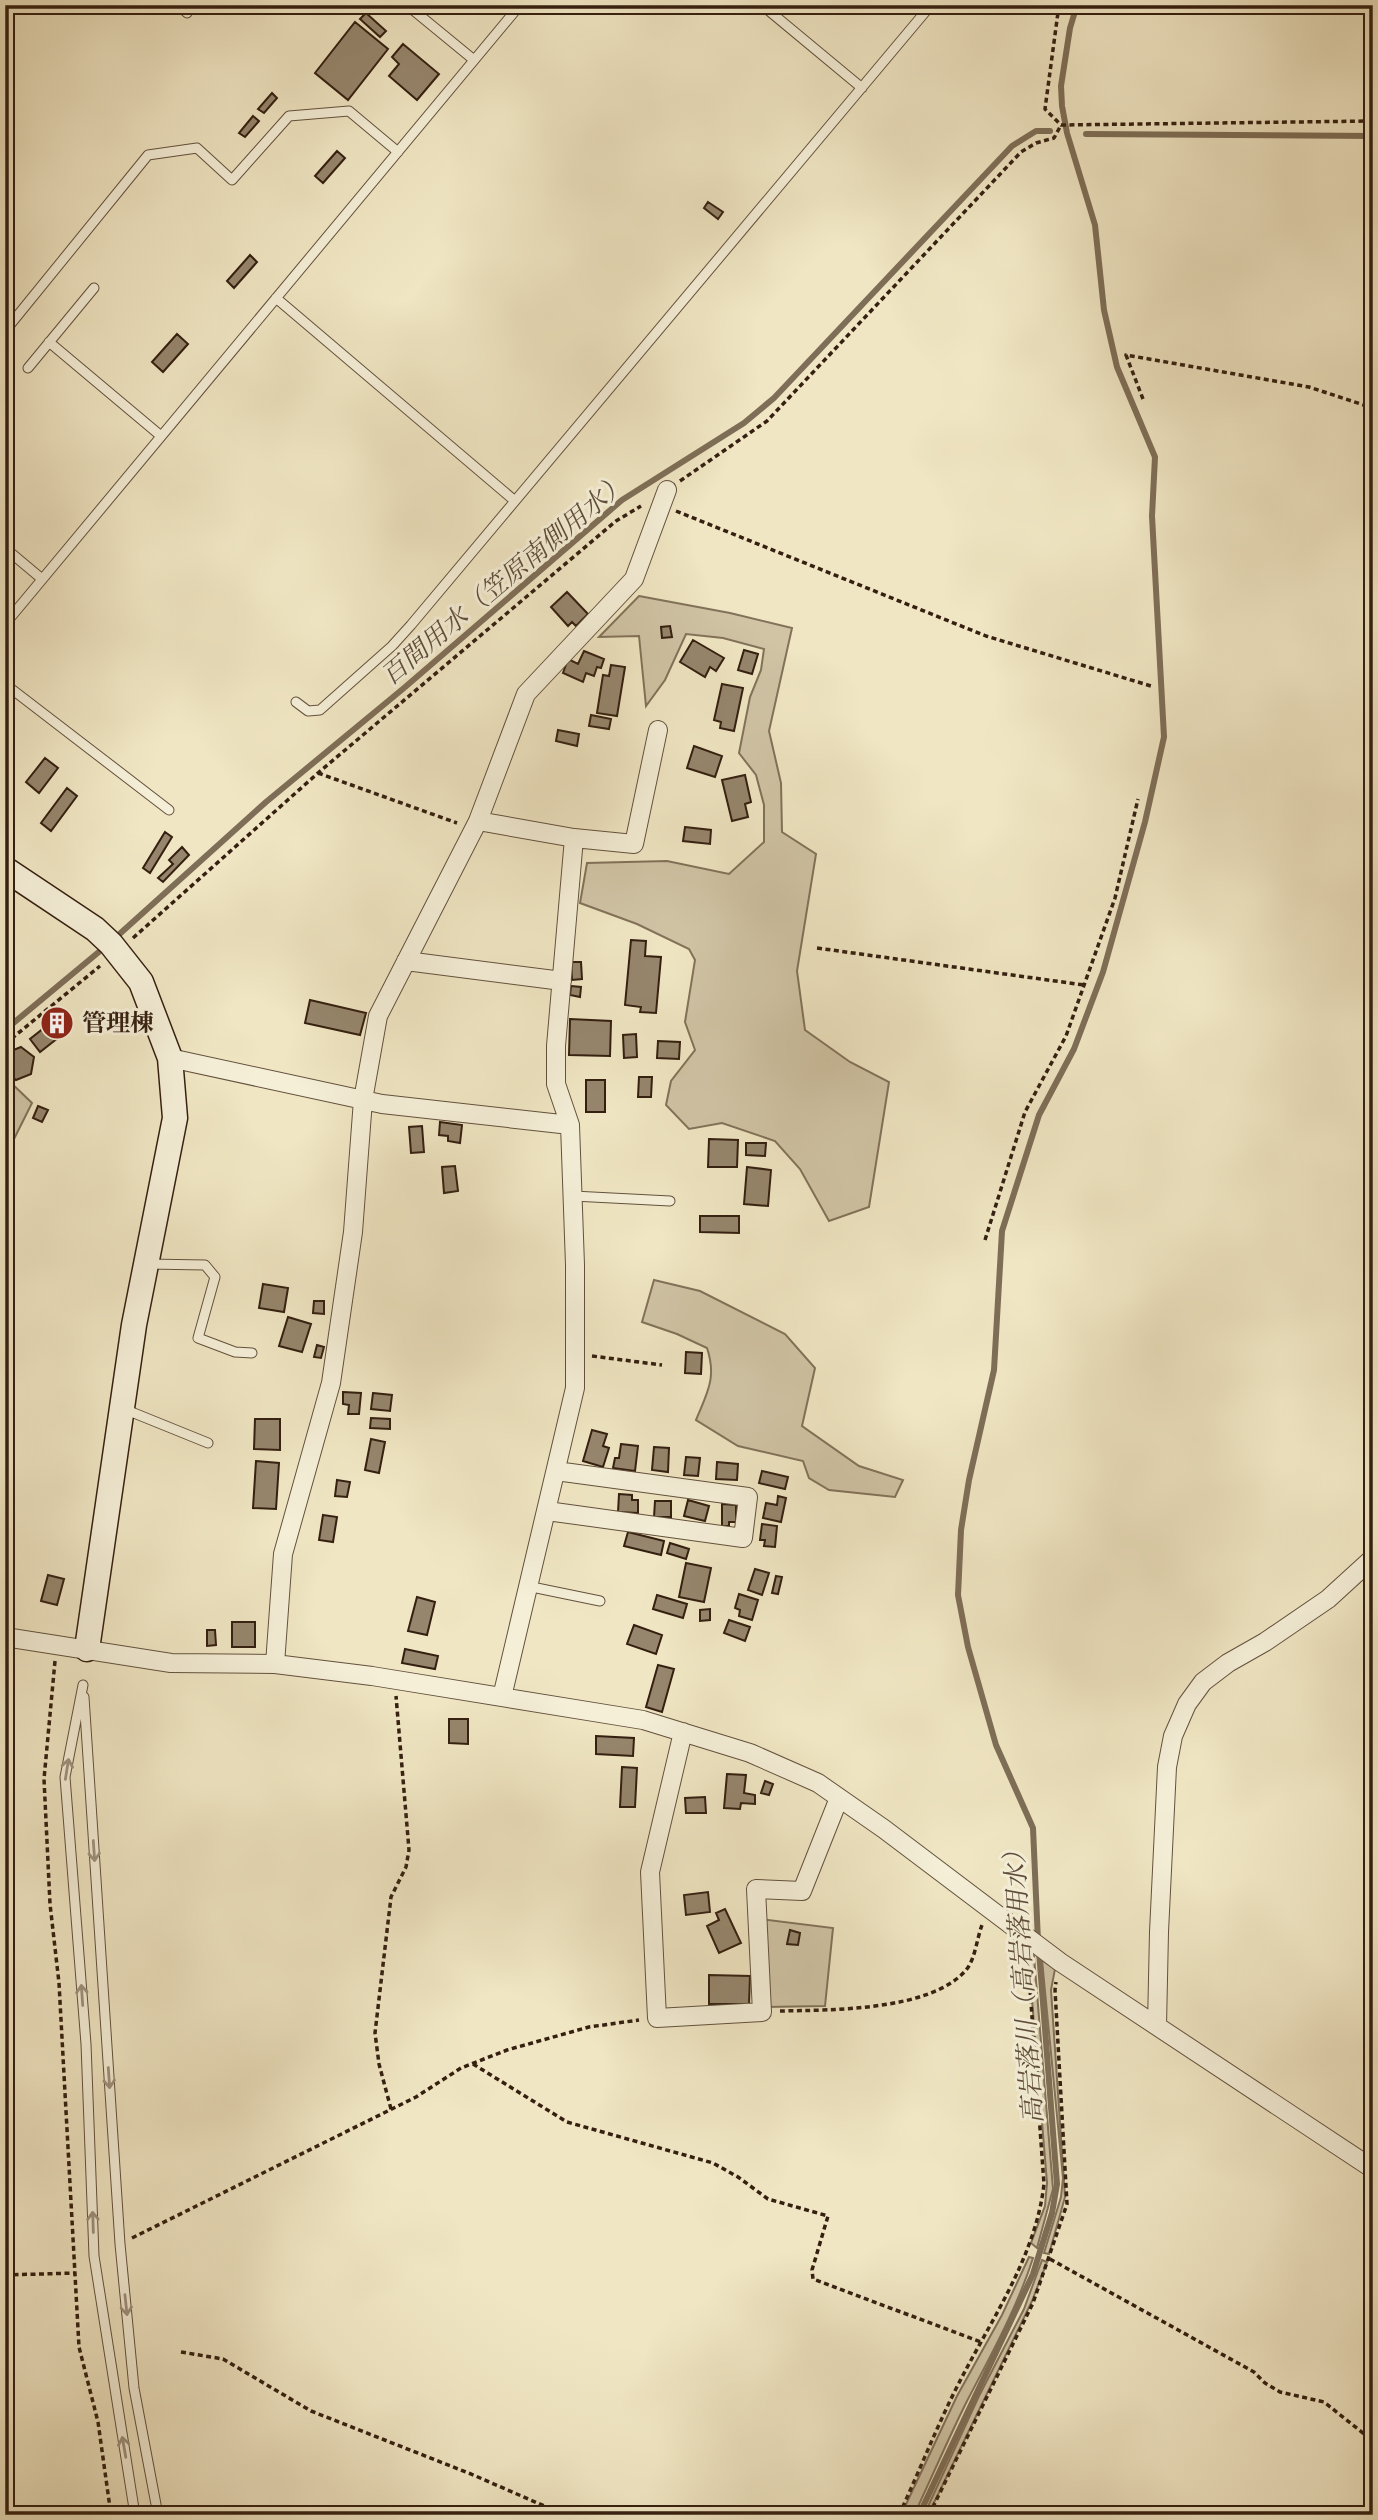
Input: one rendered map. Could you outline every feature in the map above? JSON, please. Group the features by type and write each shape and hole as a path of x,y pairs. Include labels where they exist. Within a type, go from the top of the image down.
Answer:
{"street":[{"path":"275,1664 283,1554 331,1383 353,1232 363,1101 379,1016 476,825 526,694 634,579 664,497"},
{"path":"476,825 635,844 658,730"},
{"path":"502,1697 575,1388 570,1125 556,1084 556,1046 574,838"},
{"path":"5,869 95,929 117,952 141,982 170,1058 175,1118 134,1325 88,1649"},
{"path":"406,961 562,981"},
{"path":"170,1058 363,1101 570,1125"},
{"path":"547,1511 743,1538 748,1497 556,1471"},
{"path":"1157,2026 1158,1931 1167,1768 1173,1736 1186,1704 1203,1682 1328,1599 1373,1558"},
{"path":"5,1637 171,1663 275,1664 394,1680 643,1720 750,1752 818,1783 884,1829 1060,1962 1373,2169"},
{"path":"683,1732 650,1872 657,2018 762,2012 757,1889 802,1891 839,1798"}],"lane":[{"path":"178,5 187,12 193,5"},
{"path":"407,5 474,60"},
{"path":"5,624 520,5"},
{"path":"762,5 862,88"},
{"path":"296,702 309,711 320,710 392,646 931,5"},
{"path":"5,331 148,155 197,148 232,180 289,116 349,111 397,152"},
{"path":"27,368 94,288"},
{"path":"276,298 515,501"},
{"path":"49,342 161,436"},
{"path":"5,548 43,579"},
{"path":"5,684 169,810"},
{"path":"573,1196 670,1201"},
{"path":"146,1264 205,1265 215,1277 198,1338 235,1352 252,1353"},
{"path":"122,1409 208,1443"},
{"path":"527,1586 600,1601"},
{"path":"135,2515 94,2256 86,2044 65,1777 83,1685 120,2244 134,2388 158,2515"}],"path":[{"path":"1059,5 1045,109 1061,125 1373,121"},
{"path":"5,1044 117,952 318,773 616,521 664,497 766,421 1021,152 1036,143 1054,138 1061,125"},
{"path":"1143,399 1126,355 1309,387 1373,408"},
{"path":"664,497 986,636 1151,686"},
{"path":"318,773 476,825"},
{"path":"985,1240 1025,1112 1066,1036 1115,898 1138,799"},
{"path":"817,948 1084,985"},
{"path":"576,1354 662,1365"},
{"path":"57,1645 44,1779 50,1904 65,2080 79,2347 98,2422 111,2515"},
{"path":"391,2109 379,2064 375,2033 391,1897 406,1867 409,1850 394,1680"},
{"path":"762,2012 837,2010 918,1999 946,1987 968,1969 982,1925 992,1912"},
{"path":"899,2515 960,2381 1013,2285 1042,2204 1026,1938"},
{"path":"929,2515 1033,2303 1065,2215 1068,2187 1055,1990 1060,1962"},
{"path":"120,2244 416,2097 461,2068 507,2050 589,2027 657,2018"},
{"path":"473,2064 567,2122 713,2163 768,2199 828,2216 812,2270 813,2279 981,2342"},
{"path":"1049,2259 1254,2372 1280,2392 1324,2402 1373,2441"},
{"path":"5,2275 75,2273"},
{"path":"181,2352 223,2359 311,2411 471,2474 565,2515"}],"shaded area":[{"path":"639,596 792,628 769,731 781,783 782,832 816,854 797,971 805,1030 850,1062 889,1082 869,1207 829,1221 800,1169 775,1141 722,1123 689,1129 666,1105 671,1081 695,1050 685,1022 695,960 689,949 637,924 580,903 587,863 667,861 729,874 764,842 764,805 756,775 739,753 750,697 761,670 764,649 723,638 686,634 665,680 646,706 639,636 599,637"},
{"path":"5,1077 32,1103 5,1157"},
{"path":"654,1280 700,1291 785,1334 815,1368 802,1426 859,1466 903,1480 895,1497 829,1490 809,1478 803,1461 738,1446 696,1420 711,1377 707,1348 642,1322"},
{"path":"760,1919 833,1928 825,2006 765,2007"},
{"path":"1031,1953 1034,1956 1053,2189 1037,2248 1031,2243 1045,2206 1047,2183 1031,1987"},
{"path":"1042,1960 1055,1969 1051,1990 1065,2197 1049,2254 1044,2253 1061,2197 1063,2178"},
{"path":"1029,2257 1033,2258 1027,2277 1011,2313 914,2515 901,2515 957,2396 1002,2315"},
{"path":"1042,2260 1047,2262 1032,2301 928,2515 924,2515 979,2396 1024,2309"}],"building":[{"path":"366,13 386,31 380,37 360,19"},
{"path":"355,22 388,49 348,100 315,73"},
{"path":"403,44 439,74 417,100 389,76 399,64 392,57"},
{"path":"272,93 277,98 264,113 258,109"},
{"path":"253,116 259,121 245,137 239,133"},
{"path":"337,151 345,158 323,183 315,176"},
{"path":"708,202 723,212 718,219 704,208"},
{"path":"250,255 257,262 234,288 227,281"},
{"path":"177,334 188,344 163,372 152,362"},
{"path":"567,592 588,614 576,626 572,622 568,626 551,607"},
{"path":"670,626 672,637 662,638 661,627"},
{"path":"693,640 724,658 716,671 710,667 705,677 680,662"},
{"path":"744,650 758,654 752,674 738,670"},
{"path":"584,651 604,659 594,676 586,673 583,682 563,673 568,659 578,664"},
{"path":"611,665 625,667 617,716 597,713 603,675 609,676"},
{"path":"722,684 743,688 734,731 720,728 721,722 714,720"},
{"path":"591,715 611,719 609,729 589,726"},
{"path":"558,730 579,734 577,746 556,741"},
{"path":"694,746 722,756 715,777 687,768"},
{"path":"45,758 58,768 39,793 26,782"},
{"path":"745,775 751,802 745,804 748,817 732,821 722,780"},
{"path":"67,788 77,796 51,831 41,823"},
{"path":"685,827 711,830 710,844 683,841"},
{"path":"165,832 172,837 150,873 143,868"},
{"path":"182,847 189,855 163,882 158,878 173,864 169,860"},
{"path":"631,940 646,941 645,956 661,957 656,1013 640,1012 641,1007 625,1005"},
{"path":"571,962 581,962 582,979 572,980"},
{"path":"571,986 581,987 580,997 570,995"},
{"path":"310,1000 366,1013 360,1035 305,1023"},
{"name":"管理棟","path":"64,1012 63,1034 40,1052 30,1039"},
{"path":"570,1019 611,1021 610,1056 569,1055"},
{"path":"636,1034 637,1057 624,1058 623,1035"},
{"path":"658,1041 680,1042 679,1059 657,1058"},
{"path":"21,1047 34,1057 31,1074 16,1080 5,1071 6,1053"},
{"path":"639,1077 652,1077 651,1097 638,1097"},
{"path":"586,1080 605,1080 605,1112 586,1112"},
{"path":"38,1106 48,1110 42,1122 33,1118"},
{"path":"440,1122 462,1125 460,1143 448,1141 448,1136 439,1135"},
{"path":"422,1126 424,1152 411,1153 409,1127"},
{"path":"709,1139 738,1140 737,1167 708,1167"},
{"path":"746,1143 766,1143 765,1156 746,1155"},
{"path":"455,1166 458,1191 444,1193 442,1167"},
{"path":"747,1167 771,1170 768,1206 744,1204"},
{"path":"700,1216 739,1216 739,1233 700,1232"},
{"path":"263,1284 288,1288 284,1312 259,1308"},
{"path":"314,1301 324,1301 324,1314 313,1313"},
{"path":"288,1317 311,1324 302,1352 279,1346"},
{"path":"317,1345 324,1347 321,1358 314,1357"},
{"path":"686,1352 702,1353 701,1374 685,1373"},
{"path":"343,1392 361,1393 359,1414 348,1414 349,1405 343,1404"},
{"path":"373,1393 392,1395 390,1411 371,1409"},
{"path":"371,1418 390,1419 390,1429 370,1428"},
{"path":"255,1419 280,1419 280,1450 254,1449"},
{"path":"592,1430 607,1434 603,1446 609,1448 603,1467 583,1461"},
{"path":"371,1439 385,1442 379,1473 365,1470"},
{"path":"621,1444 638,1446 635,1471 613,1468 615,1458 619,1458"},
{"path":"654,1447 669,1448 668,1472 652,1470"},
{"path":"686,1457 700,1458 698,1476 684,1475"},
{"path":"256,1461 279,1463 276,1509 253,1508"},
{"path":"717,1462 738,1464 737,1480 716,1479"},
{"path":"762,1471 788,1477 785,1489 759,1483"},
{"path":"337,1480 350,1482 347,1497 335,1496"},
{"path":"619,1494 632,1495 632,1500 638,1500 638,1513 618,1512"},
{"path":"778,1496 786,1498 781,1522 763,1518 766,1503 777,1505"},
{"path":"688,1500 709,1506 705,1521 684,1516"},
{"path":"655,1501 671,1501 671,1517 654,1517"},
{"path":"722,1504 736,1505 736,1522 729,1522 729,1526 722,1526"},
{"path":"323,1515 337,1517 333,1542 319,1540"},
{"path":"762,1524 777,1526 775,1547 764,1546 765,1540 760,1540"},
{"path":"628,1532 664,1541 661,1555 624,1546"},
{"path":"670,1543 689,1549 686,1559 667,1553"},
{"path":"686,1563 711,1568 704,1602 679,1597"},
{"path":"755,1569 769,1573 762,1595 748,1590"},
{"path":"48,1575 64,1579 57,1605 41,1601"},
{"path":"776,1576 782,1577 778,1594 772,1593"},
{"path":"739,1594 758,1600 752,1620 739,1616 740,1610 735,1608"},
{"path":"657,1595 687,1604 683,1618 653,1609"},
{"path":"417,1597 435,1602 427,1635 408,1631"},
{"path":"710,1609 710,1620 700,1621 700,1610"},
{"path":"729,1620 750,1627 745,1641 724,1633"},
{"path":"232,1622 255,1622 255,1647 232,1647"},
{"path":"634,1625 662,1635 656,1654 627,1644"},
{"path":"207,1630 215,1630 216,1645 207,1646"},
{"path":"405,1649 438,1656 435,1669 402,1663"},
{"path":"658,1665 674,1669 662,1712 646,1707"},
{"path":"449,1719 468,1719 468,1744 449,1743"},
{"path":"596,1736 634,1738 633,1756 596,1754"},
{"path":"622,1767 637,1768 635,1807 620,1807"},
{"path":"727,1774 746,1775 744,1793 755,1795 755,1804 741,1803 740,1809 724,1808"},
{"path":"765,1781 773,1784 769,1795 761,1793"},
{"path":"705,1797 706,1813 686,1813 685,1798"},
{"path":"708,1892 710,1912 686,1915 684,1895"},
{"path":"725,1909 741,1943 719,1953 707,1926 719,1920 716,1913"},
{"path":"790,1930 800,1933 798,1945 787,1944"},
{"path":"709,1975 750,1976 749,2004 709,2004"}],"waterway":[{"name":"高岩落川（高岩落用水）","path":"1038,1941 1033,1828 996,1745 968,1647 958,1595 961,1530 969,1480 994,1370 1002,1231 1039,1115 1074,1049 1103,972 1145,822 1164,737 1152,516 1155,457 1117,367 1104,310 1095,225 1067,133 1062,106 1061,86 1070,28 1077,5"},
{"name":"百間用水（笠原南側用水）","path":"114,939 266,802 404,688 622,500 744,423 774,398 1012,146 1036,131 1050,131"},
{"name":"百間用水（笠原南側用水）","path":"1086,134 1373,136"},
{"name":"百間用水（笠原南側用水）","path":"5,1030 106,946"},
{"name":"高岩落川（高岩落用水）","path":"919,2515 1033,2274 1052,2213 1057,2184 1039,1951"}],"place":[{"name":"管理棟","path":"57,1023"}]}
